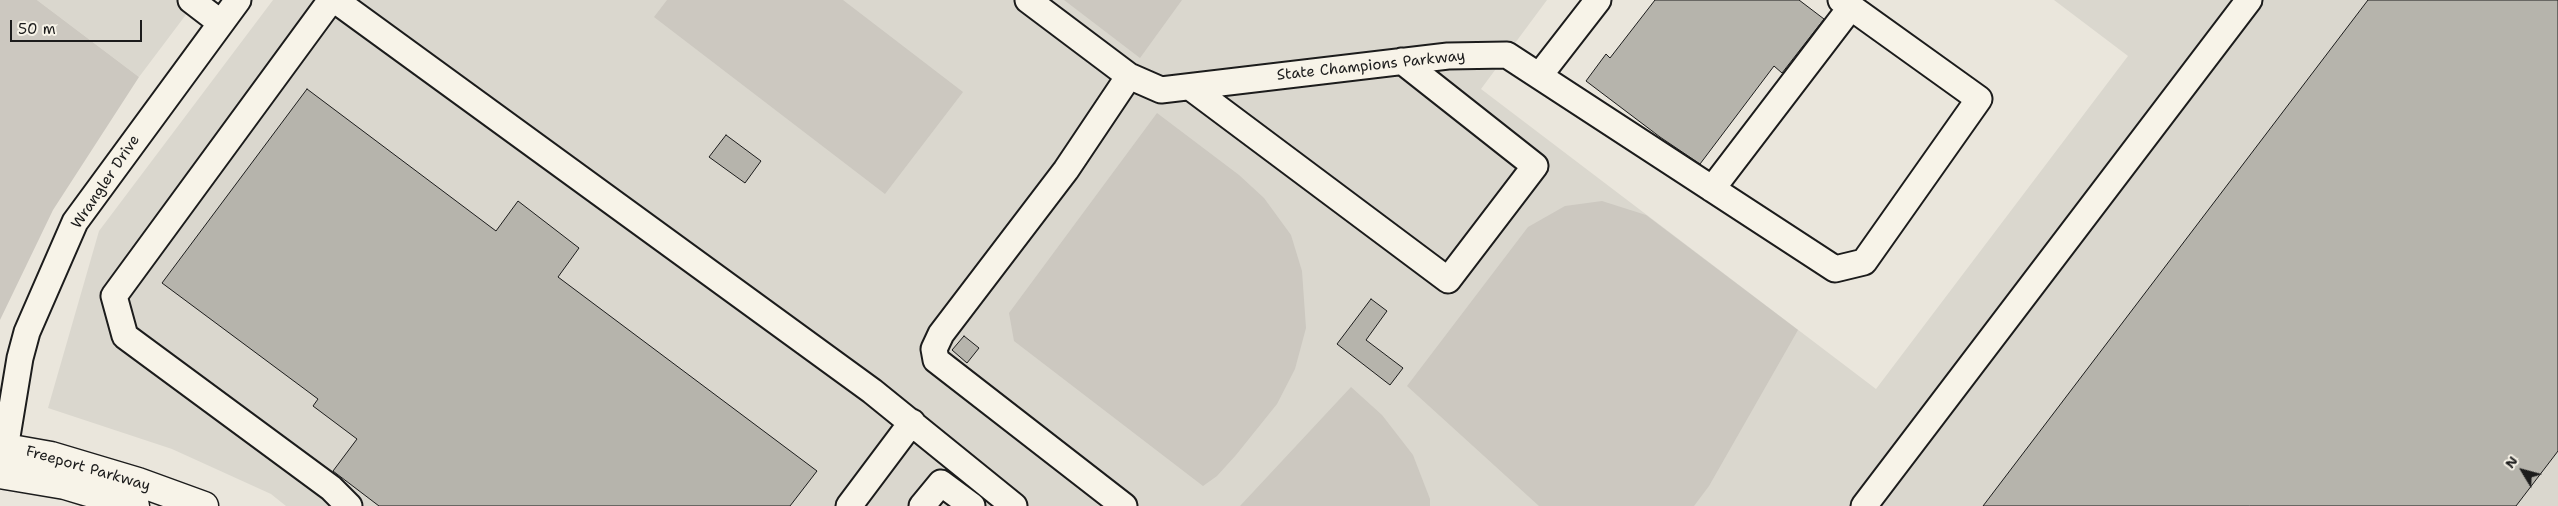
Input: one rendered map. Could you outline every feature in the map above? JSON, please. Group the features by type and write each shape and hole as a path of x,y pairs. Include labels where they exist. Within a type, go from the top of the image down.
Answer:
{"main road":[{"name":"Freeport Parkway","path":"3,447 51,456 138,482 204,506"},
{"name":"Freeport Parkway","path":"0,477 65,486 134,506"}],"street":[{"path":"191,0 221,23"},
{"name":"Wrangler Drive","path":"0,477 3,447 20,358 27,332 75,222 238,0"},
{"path":"331,0 114,296 125,336 330,488 349,506"},
{"path":"335,0 912,422 1014,506"},
{"name":"State Champions Parkway","path":"1028,0 1130,76 1161,90 1448,56 1507,54 1835,269 1864,262 1979,98 1846,4"},
{"path":"1539,76 1598,0"},
{"path":"1864,506 2249,0"},
{"path":"1709,187 1846,4"},
{"path":"1190,87 1448,280 1534,166 1402,61"},
{"path":"1124,506 936,360 934,349 941,334 1066,170 1130,76"},
{"path":"849,506 912,422"},
{"path":"922,506 941,483 972,506"}],"shaded area":[{"path":"0,0 37,0 139,77 53,210 0,320"},
{"path":"37,0 197,0 139,77"},
{"path":"273,0 1547,0 1481,89 1876,389 2128,56 2054,0 2558,0 2558,506 286,506 271,494 172,449 48,408 99,231"},
{"path":"667,0 843,0 963,92 885,194 654,17"},
{"path":"1064,0 1182,0 1140,58"},
{"path":"1157,113 1239,175 1264,198 1291,235 1302,271 1306,328 1295,369 1277,404 1236,455 1217,476 1203,486 1014,341 1009,313"},
{"path":"1602,201 1646,215 1798,330 1709,486 1694,506 1539,506 1407,386 1528,227 1565,206"},
{"path":"1351,387 1382,415 1413,455 1430,499 1430,506 1240,506"}],"building":[{"path":"1655,0 1799,0 1824,19 1782,73 1774,66 1700,164 1660,137 1586,81 1606,54 1610,58"},
{"path":"2368,0 2558,0 2558,451 2516,506 1983,506"},
{"path":"307,89 496,231 518,201 579,248 558,277 817,471 790,506 379,506 333,471 357,439 313,406 318,399 162,283"},
{"path":"726,135 761,161 745,183 709,157"},
{"path":"1371,299 1387,311 1366,340 1403,368 1390,385 1337,344"},
{"path":"964,336 979,348 967,363 952,350"}]}
